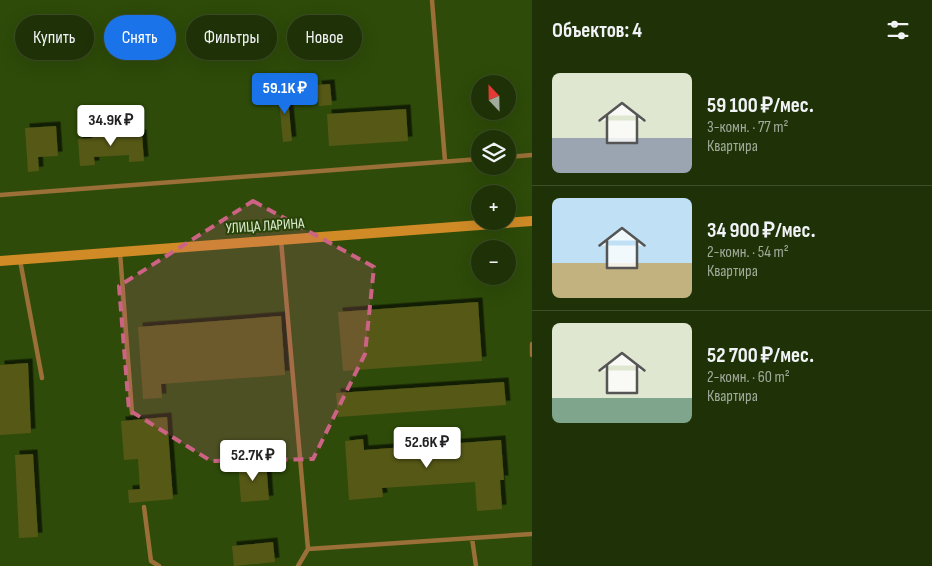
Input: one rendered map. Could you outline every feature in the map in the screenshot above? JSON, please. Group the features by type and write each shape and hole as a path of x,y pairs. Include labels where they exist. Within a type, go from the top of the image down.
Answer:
{"street":[{"name":"УЛИЦА ЛАРИНА","path":"0,261 532,221"}],"lane":[{"path":"432,0 445,161"},
{"path":"516,156 532,155"},
{"path":"0,195 471,160"},
{"path":"281,240 308,549 298,566"},
{"path":"120,252 132,412"},
{"path":"20,260 42,378"},
{"path":"532,344 532,355"},
{"path":"144,507 151,560 159,566"},
{"path":"308,549 532,534"},
{"path":"472,538 476,566"}],"highlighted area":[{"path":"253,201 374,267 365,354 313,459 211,461 129,410 119,286"}],"shaded area":[{"path":"0,0 532,0 532,566 0,566"}],"building":[{"path":"330,84 332,105 319,106 317,85"},
{"path":"287,88 292,141 283,142 278,89"},
{"path":"406,109 408,141 329,146 327,114"},
{"path":"56,126 58,156 38,157 39,171 28,172 25,128"},
{"path":"127,132 128,135 142,134 144,161 129,162 129,155 94,157 95,165 80,166 78,139 92,138 92,135"},
{"path":"478,302 482,361 343,371 338,312"},
{"path":"281,316 285,375 161,384 162,398 143,399 138,327"},
{"path":"28,363 31,433 0,435 0,365"},
{"path":"504,382 506,405 338,417 336,393"},
{"path":"167,417 173,499 129,503 128,490 140,489 138,459 124,460 121,421"},
{"path":"363,439 364,450 501,440 504,480 500,480 502,509 477,511 475,482 382,488 383,497 349,500 345,441"},
{"path":"33,454 38,537 19,538 15,455"},
{"path":"266,461 269,500 241,502 238,463"},
{"path":"273,542 275,562 234,566 232,546"}]}
